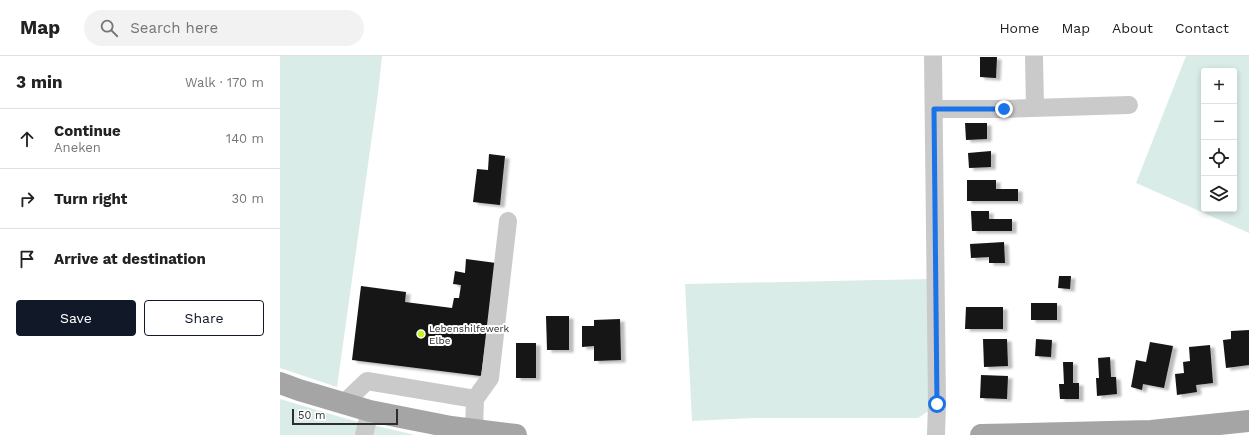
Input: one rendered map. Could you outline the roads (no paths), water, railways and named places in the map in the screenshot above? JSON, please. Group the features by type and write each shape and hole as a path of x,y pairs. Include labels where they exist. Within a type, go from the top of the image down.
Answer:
{"main road":[{"path":"280,383 370,411 451,427 516,435"},
{"path":"981,435 1151,431 1249,421"}],"street":[{"path":"934,56 936,435"},
{"path":"1034,56 1035,108"},
{"path":"934,109 1004,109 1129,105"},
{"path":"474,430 475,399 490,378 508,221"},
{"path":"344,403 366,381 475,399"},
{"path":"364,435 370,411"}],"place":[{"name":"Lebenshilfewerk Elbe","path":"421,334"}]}
